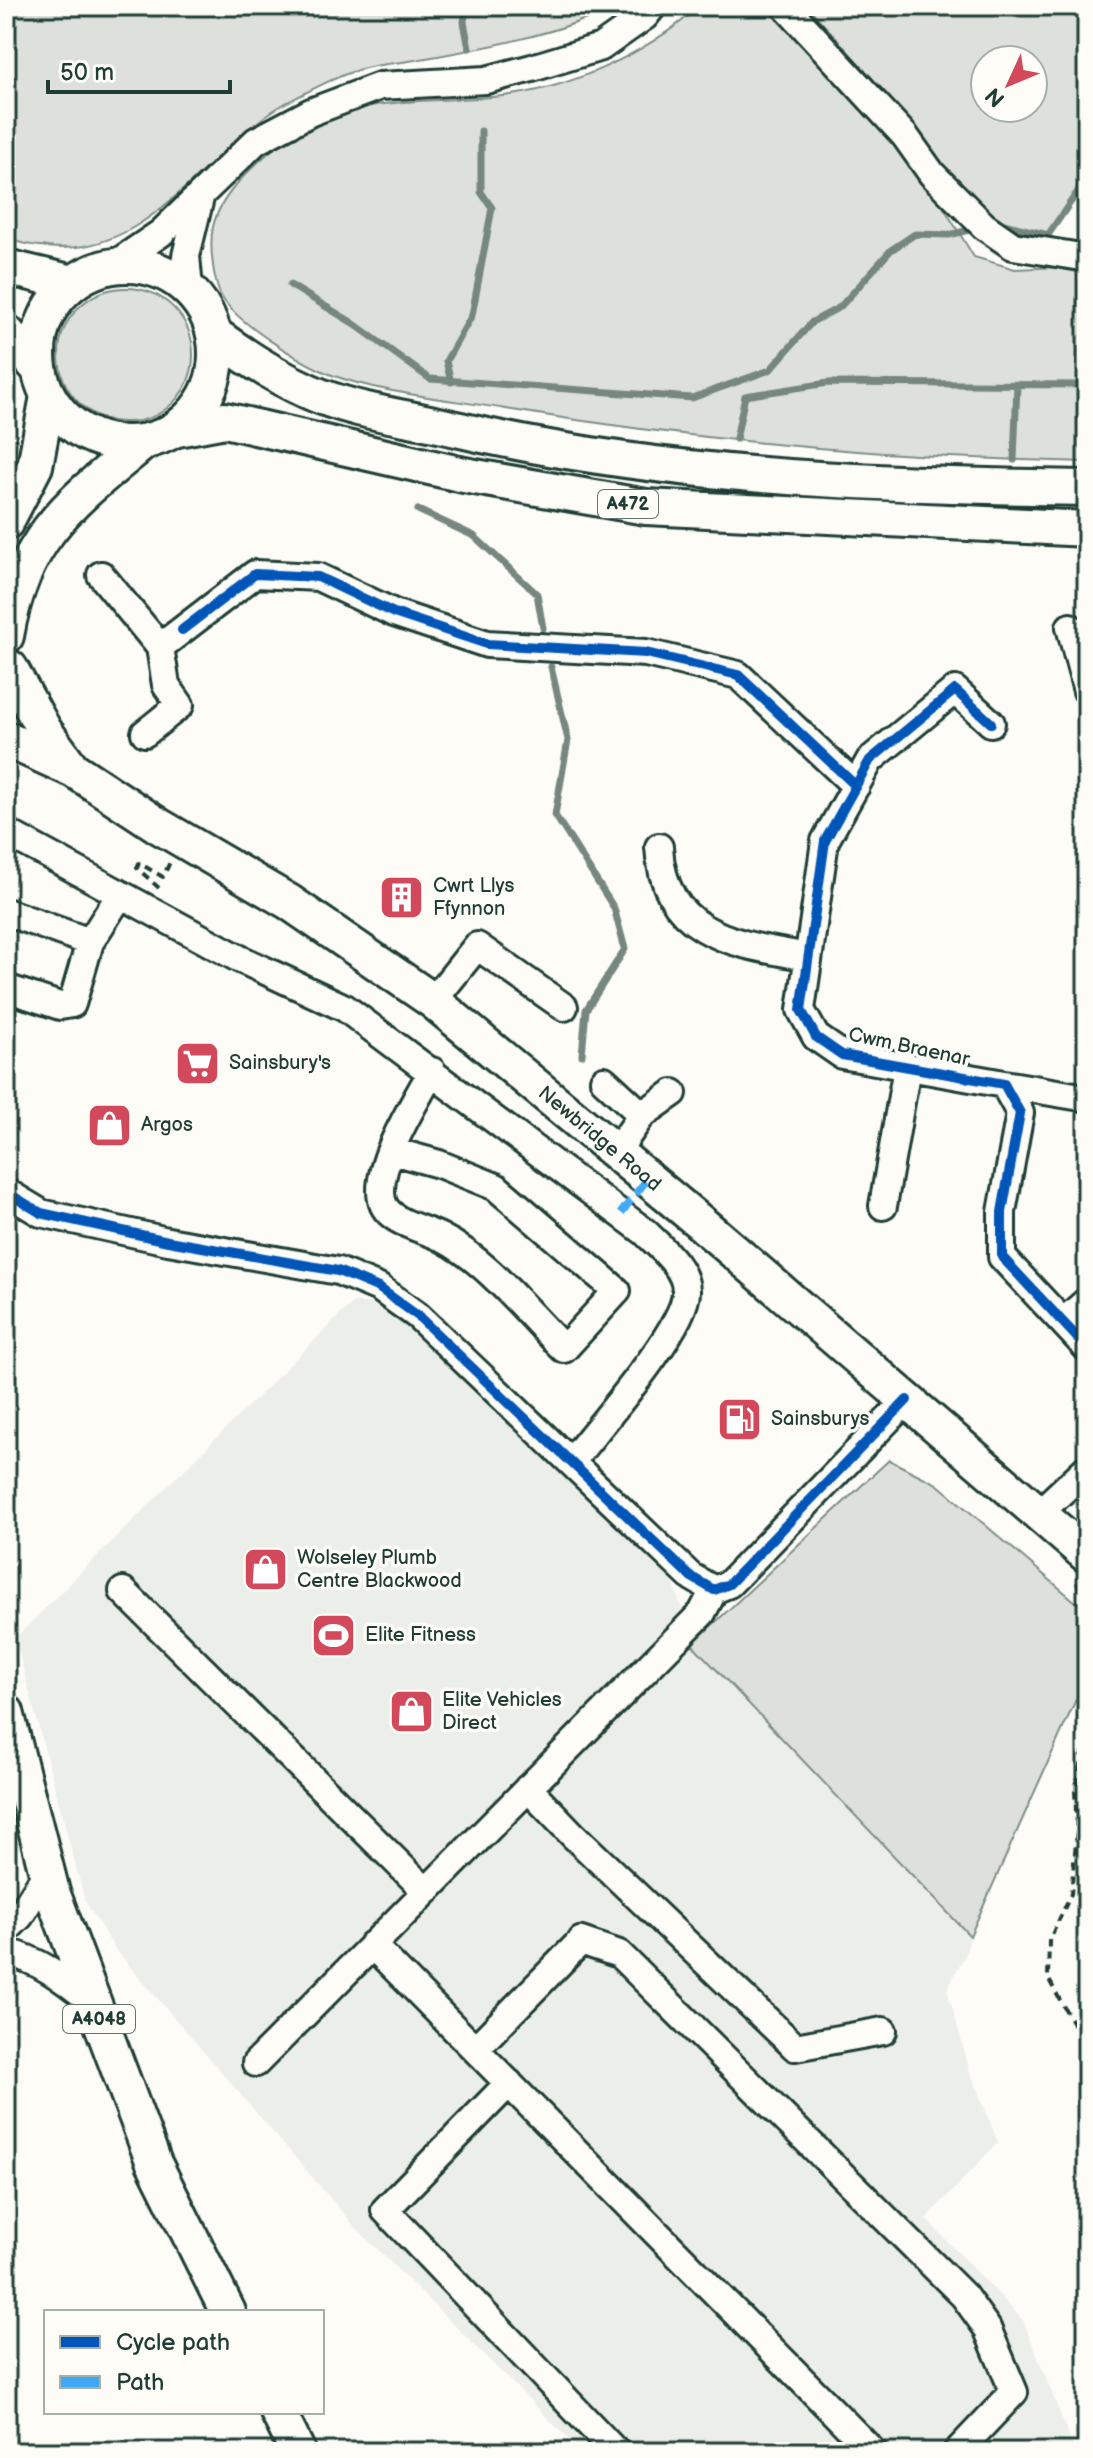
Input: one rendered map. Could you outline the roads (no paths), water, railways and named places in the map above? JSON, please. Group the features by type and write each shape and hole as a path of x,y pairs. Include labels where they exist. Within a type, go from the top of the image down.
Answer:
{"main road":[{"name":"A472","path":"43,382 40,333 49,309 73,283 87,273 114,265 168,274 189,289 205,310 215,335 217,362 210,388 197,411 177,429"},
{"path":"6,267 73,283"},
{"name":"A472","path":"6,332 43,382 60,413 98,438 120,443 144,442 177,429 225,420 464,475 646,507 1087,529"},
{"name":"A472","path":"215,335 248,359 311,393 524,444 663,468 834,480 1087,488"},
{"path":"6,522 35,466 43,382"},
{"path":"7,659 15,591 35,545 83,492 144,442"},
{"name":"Newbridge Road","path":"7,659 44,730 74,770"},
{"name":"Newbridge Road","path":"6,739 74,770 180,838 310,915 433,1001 616,1152 1087,1555"},
{"name":"A4048","path":"6,1712 47,1872 94,2003 154,2163 227,2310"},
{"path":"279,2414 298,2452"}],"street":[{"path":"114,265 161,233 256,141 311,112 380,86 486,80 601,47 645,16 653,6"},
{"path":"785,6 905,136 941,184 984,226 1013,246 1087,258"},
{"path":"189,289 186,256 200,198"},
{"path":"160,647 255,574 318,577 394,613 487,644 646,653 738,675 856,786"},
{"path":"101,575 160,647 166,685 180,705 145,733"},
{"path":"1070,627 1087,691"},
{"name":"Cwm Braenar","path":"991,723 955,690 870,760 825,841 801,1010 816,1037 842,1055 1087,1098"},
{"path":"6,832 155,914 345,1008 654,1240 672,1258 687,1290 687,1328 572,1461"},
{"path":"659,847 661,875 674,900 700,926 725,942 808,957"},
{"path":"6,988 60,1006 72,1004 90,942 120,895"},
{"path":"6,912 90,942"},
{"path":"433,1001 477,946 564,1007"},
{"path":"883,1206 907,1067"},
{"path":"392,1151 439,1164 496,1187 617,1291 564,1349 483,1267 444,1238 389,1215 382,1200 383,1177 392,1151 432,1071"},
{"path":"604,1080 642,1115"},
{"path":"1004,1084 1020,1113 1002,1212 1002,1257 1087,1348"},
{"path":"616,1152 642,1115 673,1093"},
{"path":"6,1192 41,1213 168,1241 338,1271 379,1288 418,1316 690,1576 714,1590"},
{"path":"1063,1322 1087,1301"},
{"path":"256,2063 702,1613 714,1590 729,1584 907,1400"},
{"path":"1038,1514 1087,1468"},
{"path":"123,1591 426,1891"},
{"path":"528,1788 573,1835 795,2047 883,2031"},
{"path":"6,1930 20,1916 47,1872"},
{"path":"475,2049 581,1941 619,1954 954,2285 987,2328 1014,2392 957,2452"},
{"path":"372,1945 873,2452"},
{"path":"6,1952 56,1972 94,2003"},
{"path":"509,2083 385,2210 616,2452"}],"waterway":[{"path":"466,6 464,22 469,48"},
{"path":"451,382 446,361 472,315 492,208 481,192 481,131"},
{"path":"993,224 1048,235 1087,178"},
{"path":"290,285 353,323 430,379 692,398 770,370 812,322 840,307 891,250 915,234 949,235 977,228"},
{"path":"736,439 745,396 828,383 1087,385"},
{"path":"1014,460 1017,384"},
{"path":"418,510 474,536 537,594 543,628"},
{"path":"551,667 568,740 555,815 614,908 625,949 586,1010 582,1055"}],"place":[{"name":"Cwrt Llys Ffynnon","path":"402,897"},
{"name":"Sainsbury's","path":"198,1063"},
{"name":"Argos","path":"110,1125"},
{"name":"Sainsburys","path":"740,1419"},
{"name":"Wolseley Plumb Centre Blackwood","path":"266,1570"},
{"name":"Elite Fitness","path":"334,1635"},
{"name":"Elite Vehicles Direct","path":"411,1712"}]}
